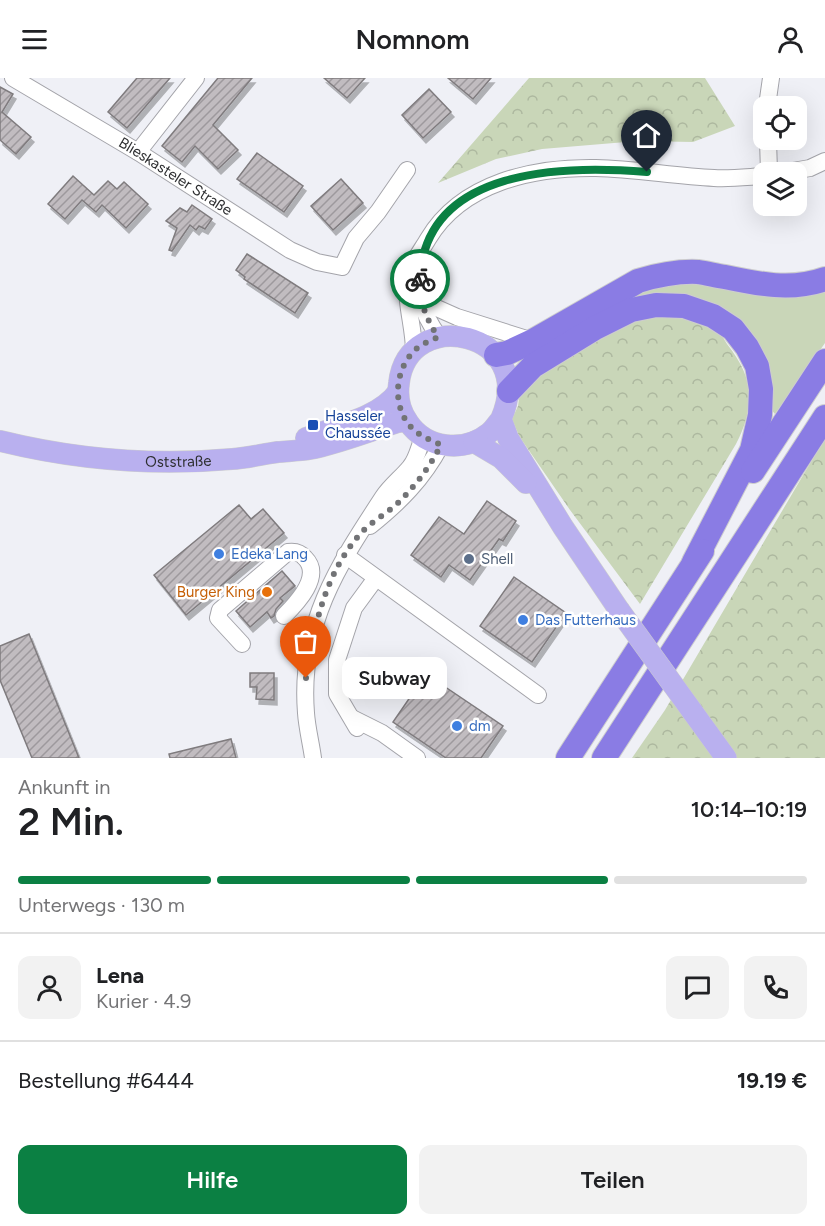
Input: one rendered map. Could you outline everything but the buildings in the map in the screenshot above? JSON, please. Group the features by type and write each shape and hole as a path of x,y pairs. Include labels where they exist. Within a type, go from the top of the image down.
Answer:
{"highway":[{"path":"495,353 507,353 533,341 638,280 699,272 755,283 785,286 815,283 825,279"},
{"path":"509,391 533,366 595,328 631,310 656,305 684,306 713,316 733,329 747,347 757,366 761,389 760,415 752,450 694,562"},
{"path":"568,758 825,361"},
{"path":"605,757 825,417"}],"main road":[{"path":"453,335 468,337 482,343 495,353 508,378 507,406 501,419 489,433 474,442 458,446 432,441 407,421 399,402 398,392 402,370 414,351 425,343 440,337 453,335"},
{"name":"Oststraße","path":"278,452 384,407 398,392"},
{"path":"501,419 508,438 563,527 619,610 726,758"},
{"name":"Oststraße","path":"0,441 79,458 189,462 234,459 309,449 407,421"},
{"name":"Oststraße","path":"0,433 79,458"},
{"path":"474,442 501,458 536,493 563,527"}],"street":[{"name":"Blieskasteler Straße","path":"13,78 138,152 290,250 317,262 342,267 356,238 378,212 407,170"},
{"path":"138,152 196,78"},
{"path":"768,96 771,78"},
{"path":"807,169 825,161"},
{"path":"414,351 407,304 408,277 435,227 451,209 465,199 497,183 524,175 564,170 595,168 715,178 753,176"},
{"path":"426,242 420,270 419,290 423,312 440,337 448,324 457,317"},
{"path":"421,301 457,317 533,341"},
{"path":"491,327 495,353"},
{"path":"313,758 306,712 306,678 311,643 320,607 345,555 384,495 432,441"},
{"path":"242,644 218,618 220,609 288,552 295,551 310,564 312,573 298,602 284,616"},
{"path":"345,555 538,695"},
{"path":"376,578 354,608 337,660 337,694 355,723 382,733 417,758"}],"green space":[{"path":"529,78 705,78 735,126 693,142 638,141 542,149 496,159 438,183"},
{"path":"660,283 825,288 825,343 775,414 769,407 743,327 606,308"},
{"path":"662,313 698,320 717,330 743,368 749,392 749,404 747,417 736,444 640,604 570,510 519,436 512,419 518,406 520,391 538,370 639,316"},
{"path":"825,438 825,758 632,758 665,710"}],"way so far":[{"path":"306,678 311,643 320,607 338,567 362,532 396,504 429,468 441,445 423,437 412,428 399,402 399,377 405,363 414,351 438,337 423,312 419,290 420,279"}],"place":[{"name":"Hasseler Chaussée","path":"313,425"},
{"name":"Edeka Lang","path":"219,554"},
{"name":"Shell","path":"469,559"},
{"name":"Burger King","path":"267,592"},
{"name":"Das Futterhaus","path":"523,620"},
{"name":"Subway","path":"306,678"},
{"name":"dm","path":"457,726"}],"route":[{"path":"420,279 426,242 435,227 451,209 473,194 497,183 524,175 595,168 647,172"}]}
